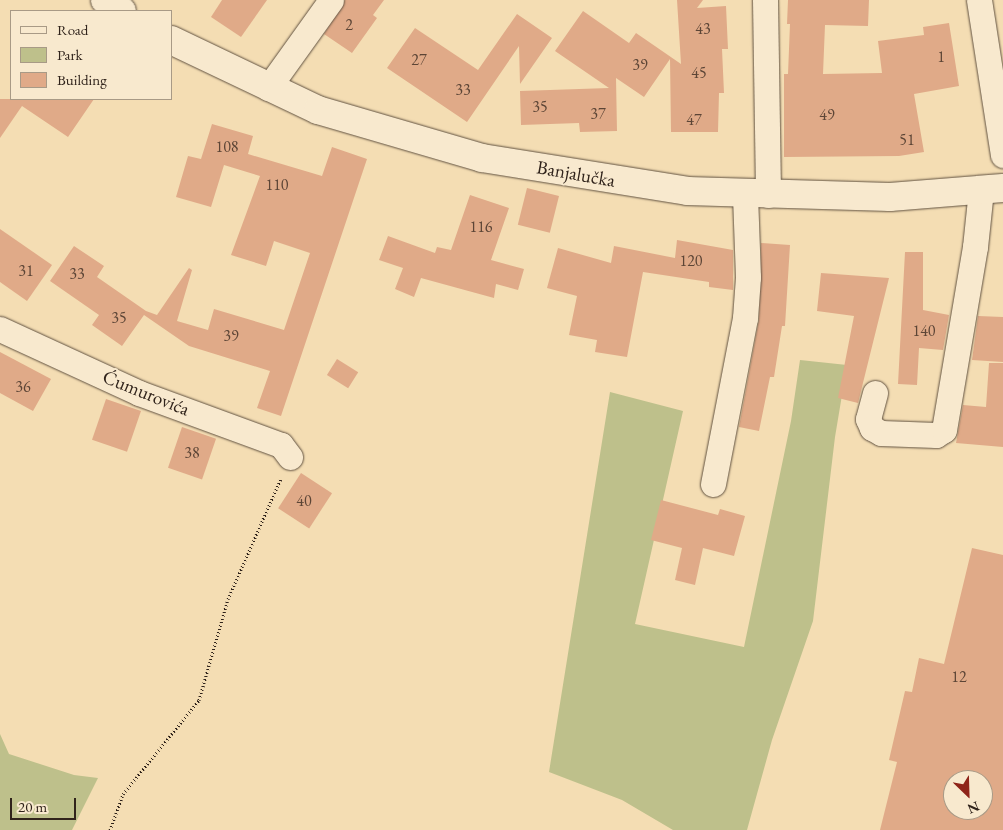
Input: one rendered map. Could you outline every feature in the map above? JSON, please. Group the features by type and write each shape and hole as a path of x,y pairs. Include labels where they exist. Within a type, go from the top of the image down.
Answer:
{"main road":[{"path":"105,0 120,10"},
{"name":"Banjalučka","path":"172,40 268,88 373,128 482,158 687,191 756,195 890,197 992,189"}],"street":[{"path":"268,88 331,0"},
{"path":"713,484 745,318 756,195 765,0"},
{"path":"979,0 1003,155"},
{"path":"875,393 868,419 876,431 936,435 944,430 975,247 992,189"},
{"name":"Ćumurovića","path":"0,329 139,392 281,445 290,457"}],"path":[{"path":"110,830 123,794 200,700 228,599 290,457"}],"green space":[{"path":"800,360 847,365 835,437 813,621 772,740 747,830 673,830 622,800 549,772 610,392 683,411 635,624 744,647 791,421"},
{"path":"0,734 9,754 74,775 98,778 72,830 0,830"}],"building":[{"path":"222,0 267,0 241,37 211,17"},
{"path":"345,0 384,0 373,15 377,18 352,53 324,34"},
{"path":"677,0 703,0 697,8 726,6 728,49 722,49 724,93 719,93 718,132 671,132 670,59 644,97 616,78 617,131 580,132 579,123 521,125 520,91 609,88 555,51 583,11 629,43 636,33 681,64"},
{"path":"788,0 869,0 868,26 825,25 823,74 882,73 878,41 924,35 923,27 949,23 959,86 914,94 924,152 899,156 784,157 784,74 788,74 790,24 787,24"},
{"path":"517,14 552,38 520,84 519,46 467,122 387,68 415,28 478,70"},
{"path":"0,99 93,100 68,137 22,106 0,138"},
{"path":"212,124 253,136 248,154 322,176 332,147 367,159 281,416 257,408 270,371 189,346 144,315 122,346 92,325 99,315 50,281 74,246 104,266 97,277 146,311 157,315 189,268 192,270 177,321 208,330 214,309 284,330 310,253 274,241 266,266 231,255 260,176 224,165 211,207 176,197 188,156 201,159"},
{"path":"527,188 559,196 550,233 518,225"},
{"path":"470,195 509,208 491,260 524,269 518,290 496,284 494,298 421,278 414,297 395,289 403,268 379,260 388,236 435,253 437,247 451,250"},
{"path":"0,229 52,265 27,301 0,282"},
{"path":"677,240 733,250 733,290 709,287 709,282 643,272 627,357 595,352 597,340 569,335 577,296 547,288 558,248 611,263 614,246 675,258"},
{"path":"761,243 790,245 785,326 782,326 774,377 770,377 759,431 739,427 759,319"},
{"path":"905,252 923,252 923,310 949,315 943,350 919,348 917,385 898,384"},
{"path":"821,273 889,278 858,403 838,398 854,316 817,311"},
{"path":"978,316 1003,317 1003,362 972,360"},
{"path":"0,352 51,379 33,411 0,393"},
{"path":"337,359 358,372 348,388 327,375"},
{"path":"989,363 1003,363 1003,447 956,443 963,405 986,407"},
{"path":"106,399 141,411 127,452 92,440"},
{"path":"182,427 216,439 202,479 168,468"},
{"path":"301,473 332,493 309,528 278,508"},
{"path":"661,500 718,515 720,509 745,516 734,556 703,548 695,585 675,580 682,548 651,540"},
{"path":"972,548 1003,555 1003,830 880,830 897,762 889,760 905,691 912,692 919,658 944,664"}]}
